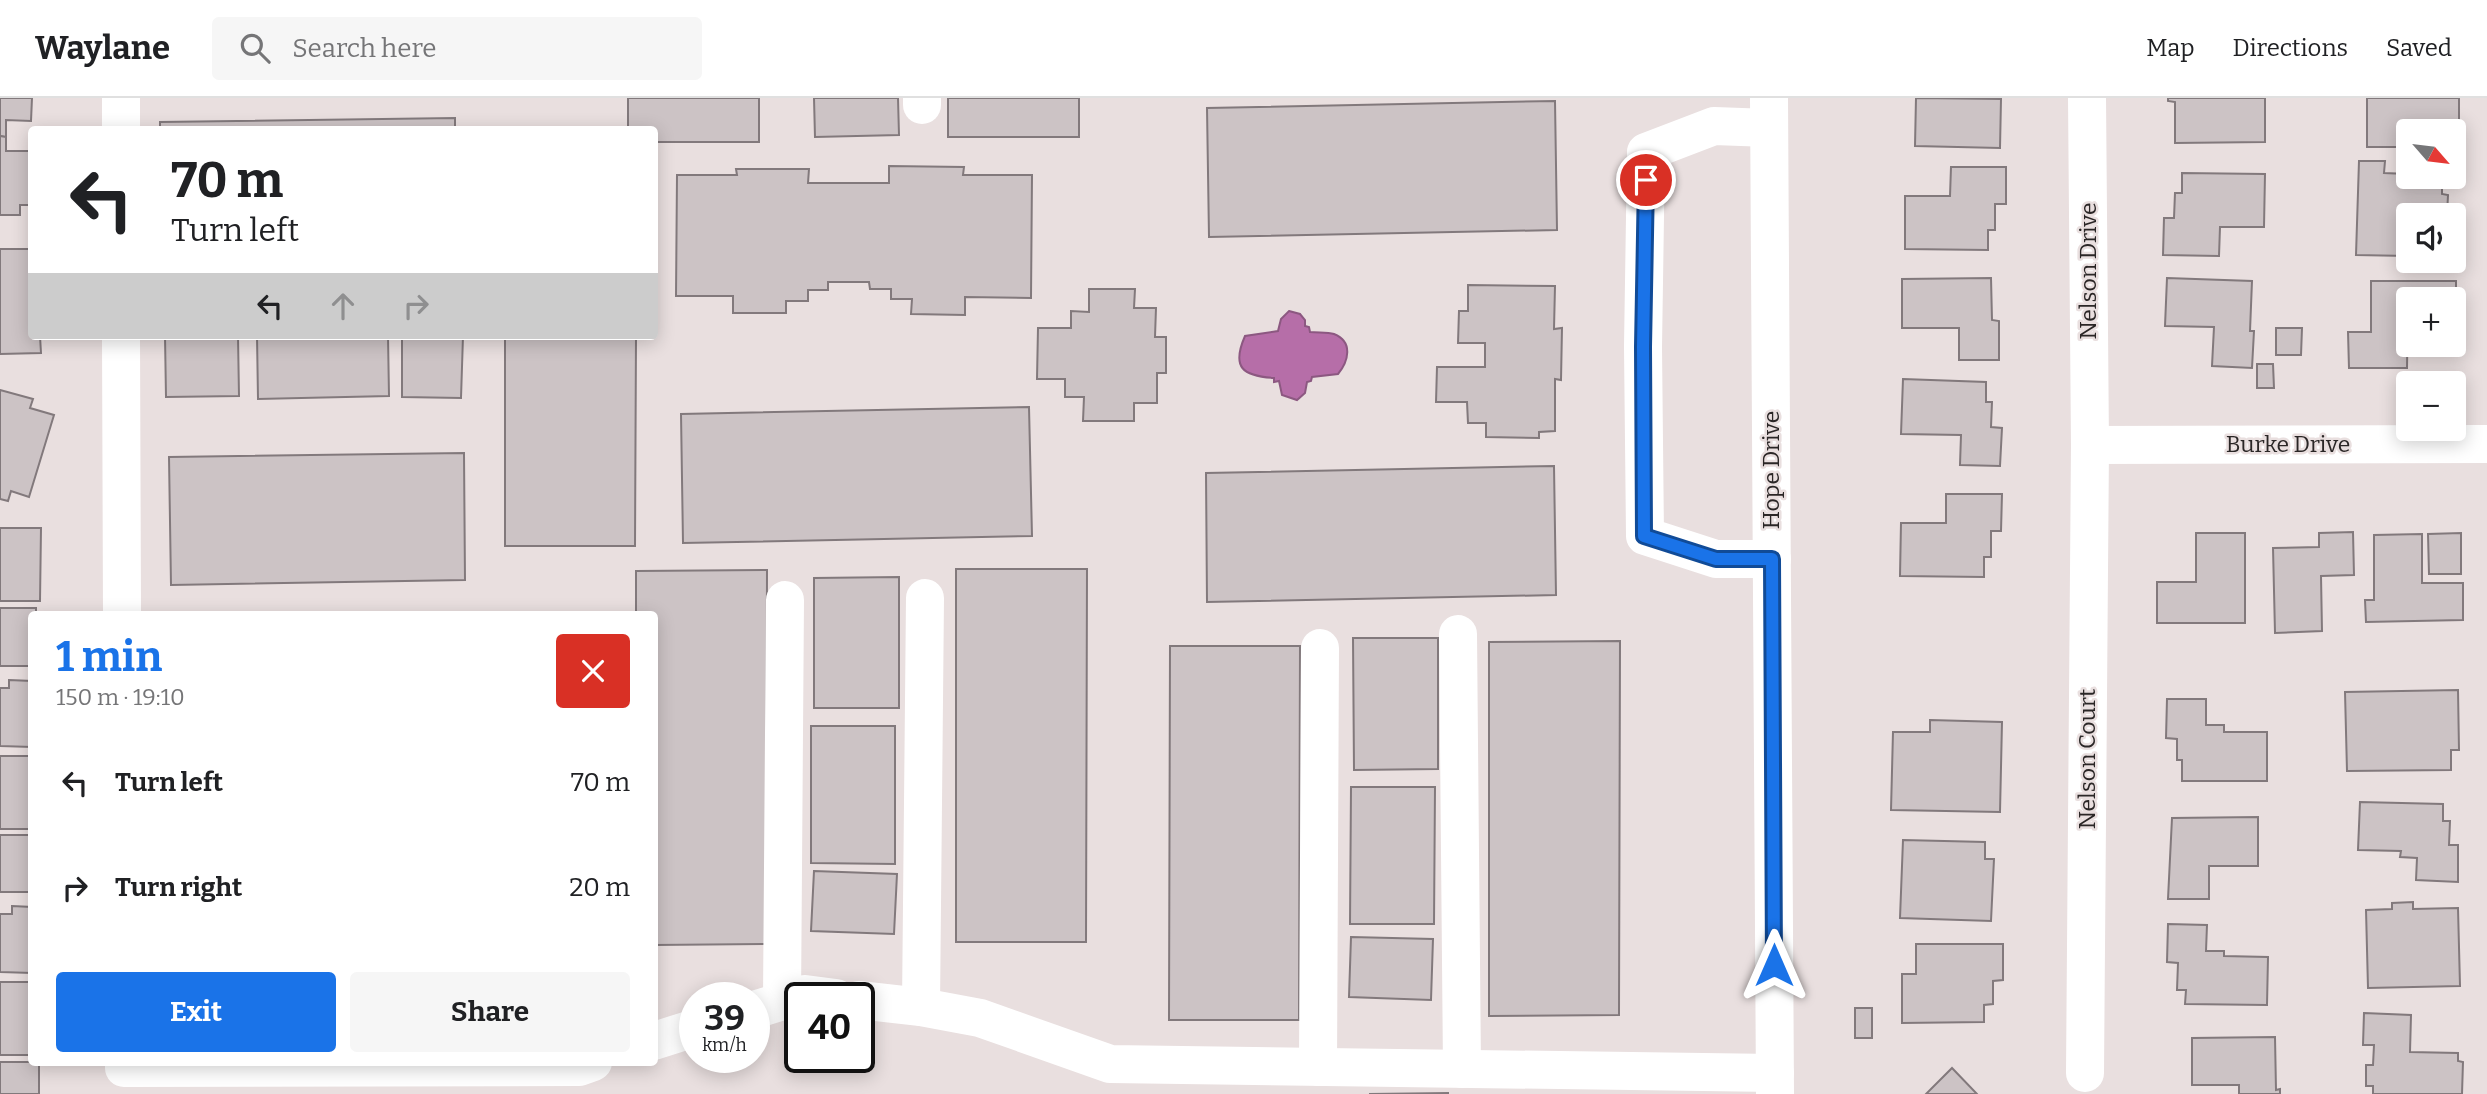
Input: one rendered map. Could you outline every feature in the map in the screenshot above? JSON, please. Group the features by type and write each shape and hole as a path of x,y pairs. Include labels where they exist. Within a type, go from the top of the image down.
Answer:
{"street":[{"path":"121,98 121,126"},
{"name":"Nelson Drive","path":"2087,98 2090,445"},
{"path":"1769,113 1714,126 1646,152 1644,536 1716,559 1772,559"},
{"name":"Hope Drive","path":"1769,113 1775,1084"},
{"path":"121,340 122,611"},
{"name":"Burke Drive","path":"2090,445 2487,444"},
{"name":"Nelson Court","path":"2085,1073 2090,445"},
{"path":"921,1007 925,598"},
{"path":"769,982 785,600"},
{"path":"1458,634 1462,1069"},
{"path":"1318,1067 1320,649"},
{"path":"875,1002 980,1018 1110,1064 1462,1069 1775,1084"},
{"path":"658,1040 679,1033"},
{"path":"124,1066 582,1066"}],"shaded area":[{"path":"1289,311 1300,314 1310,332 1334,334 1347,347 1344,364 1338,374 1312,377 1311,381 1307,382 1305,393 1297,400 1282,395 1279,381 1274,382 1274,378 1248,372 1240,363 1239,356 1245,336 1278,331 1281,319"}],"building":[{"path":"0,98 32,98 31,121 6,120 6,137 0,136"},
{"path":"628,98 759,98 759,142 658,142 658,126 628,126"},
{"path":"814,98 898,98 899,135 815,137"},
{"path":"948,98 1079,98 1079,137 948,137"},
{"path":"1916,98 2001,99 2000,148 1915,146"},
{"path":"2168,98 2265,98 2265,142 2175,143 2175,102 2168,101"},
{"path":"2367,98 2459,98 2459,119 2396,119 2396,147 2367,147"},
{"path":"1555,101 1557,230 1209,237 1207,108"},
{"path":"455,118 455,126 160,126 160,122"},
{"path":"0,136 6,137 6,151 28,151 28,205 20,205 20,215 0,215"},
{"path":"2359,161 2385,161 2384,173 2396,174 2396,189 2442,189 2442,194 2448,195 2448,203 2396,203 2396,256 2356,255"},
{"path":"889,166 964,167 963,175 1032,175 1031,298 965,297 965,315 911,314 912,299 891,299 891,289 870,289 869,282 828,282 828,290 808,290 808,301 786,301 786,313 733,313 733,296 676,296 677,175 737,175 736,169 809,169 808,183 889,183"},
{"path":"1951,167 2006,167 2006,204 1995,204 1995,230 1988,230 1988,250 1905,249 1905,196 1950,196"},
{"path":"2182,173 2265,174 2264,227 2220,227 2219,256 2163,255 2164,218 2174,218 2175,193 2182,193"},
{"path":"0,249 28,249 28,340 40,340 41,353 0,354"},
{"path":"1991,278 1992,320 1999,321 1999,360 1959,360 1959,328 1902,328 1902,279"},
{"path":"2167,278 2252,281 2252,368 2212,366 2214,327 2165,326"},
{"path":"2371,281 2456,281 2456,287 2396,287 2396,357 2407,357 2407,368 2349,368 2348,332 2371,332"},
{"path":"1468,285 1555,286 1554,329 1562,328 1561,380 1555,379 1555,431 1539,432 1539,438 1486,437 1486,423 1468,423 1467,402 1436,402 1437,367 1485,367 1485,343 1458,343 1459,311 1468,311"},
{"path":"1089,289 1135,289 1134,308 1156,308 1155,337 1166,337 1166,373 1157,373 1157,403 1134,403 1134,421 1083,421 1084,397 1065,397 1065,379 1037,379 1038,328 1071,328 1071,311 1089,312"},
{"path":"2276,328 2302,328 2301,355 2276,355"},
{"path":"165,340 238,340 239,396 166,397"},
{"path":"257,340 388,340 389,396 258,399"},
{"path":"402,340 463,340 461,398 402,397"},
{"path":"505,340 636,340 635,546 505,546"},
{"path":"2257,364 2273,364 2274,388 2257,388"},
{"path":"1903,379 1986,382 1986,402 1992,402 1991,427 2002,428 2000,466 1960,465 1961,435 1901,434"},
{"path":"0,390 33,399 30,408 54,415 29,497 11,491 8,501 0,499"},
{"path":"1029,407 1032,536 683,543 681,414"},
{"path":"464,453 465,580 171,585 169,457"},
{"path":"1554,466 1556,595 1207,602 1206,473"},
{"path":"1946,494 2002,494 2001,531 1991,531 1991,557 1984,557 1984,577 1900,576 1901,523 1946,523"},
{"path":"0,528 41,528 40,601 0,601"},
{"path":"2353,532 2354,575 2321,576 2322,631 2275,633 2273,548 2319,547 2319,533"},
{"path":"2196,533 2245,533 2245,623 2157,623 2157,582 2196,582"},
{"path":"2461,533 2461,574 2429,574 2428,534"},
{"path":"2422,534 2422,583 2463,583 2463,620 2366,622 2365,600 2374,600 2374,535"},
{"path":"956,569 1087,569 1086,942 956,942"},
{"path":"767,570 766,944 658,945 658,611 636,611 636,571"},
{"path":"899,577 899,708 814,708 814,578"},
{"path":"0,608 36,608 36,611 28,611 28,666 0,666"},
{"path":"1353,638 1438,638 1438,769 1354,770"},
{"path":"1620,641 1619,1015 1489,1016 1489,642"},
{"path":"1170,646 1300,646 1299,1020 1169,1020"},
{"path":"9,680 28,681 28,747 0,746 0,688 9,688"},
{"path":"2458,690 2459,750 2451,750 2451,770 2347,771 2345,692"},
{"path":"2167,699 2206,699 2206,725 2224,725 2224,732 2267,732 2267,781 2182,781 2182,760 2177,760 2177,739 2166,738"},
{"path":"1930,720 2002,722 2000,812 1891,810 1893,732 1930,732"},
{"path":"811,726 895,726 895,864 811,863"},
{"path":"0,756 28,756 28,829 0,829"},
{"path":"1351,787 1435,787 1434,924 1350,924"},
{"path":"2360,802 2443,804 2443,821 2450,821 2449,845 2458,845 2458,882 2416,880 2417,858 2400,857 2401,851 2358,850"},
{"path":"2258,817 2258,866 2209,866 2209,899 2168,899 2172,818"},
{"path":"0,835 28,835 28,892 0,892"},
{"path":"1903,840 1985,842 1985,859 1994,859 1991,921 1900,918"},
{"path":"814,871 897,874 894,934 811,931"},
{"path":"2413,902 2413,909 2458,908 2460,986 2368,988 2366,910 2392,909 2392,903"},
{"path":"12,906 28,907 28,973 0,972 0,914 12,914"},
{"path":"2168,924 2207,925 2206,951 2224,951 2224,956 2268,957 2267,1005 2185,1004 2186,990 2177,990 2178,963 2167,962"},
{"path":"1351,937 1433,939 1431,1000 1349,997"},
{"path":"1916,944 2003,944 2003,980 1993,981 1993,1004 1984,1005 1984,1022 1902,1023 1902,974 1916,974"},
{"path":"0,982 28,982 28,1055 0,1055"},
{"path":"1855,1008 1872,1008 1872,1038 1855,1038"},
{"path":"2364,1013 2411,1015 2410,1052 2458,1053 2458,1061 2463,1062 2462,1094 2373,1094 2373,1086 2366,1086 2366,1065 2373,1065 2374,1045 2363,1045"},
{"path":"2275,1037 2276,1090 2280,1089 2280,1094 2239,1094 2239,1085 2192,1085 2192,1038"},
{"path":"0,1062 28,1062 28,1066 39,1066 39,1094 0,1094"},
{"path":"1952,1068 1977,1094 1926,1094"},
{"path":"1448,1093 1448,1094 1369,1094"}],"route":[{"path":"1646,180 1644,536 1716,559 1772,559 1774,965"}]}
